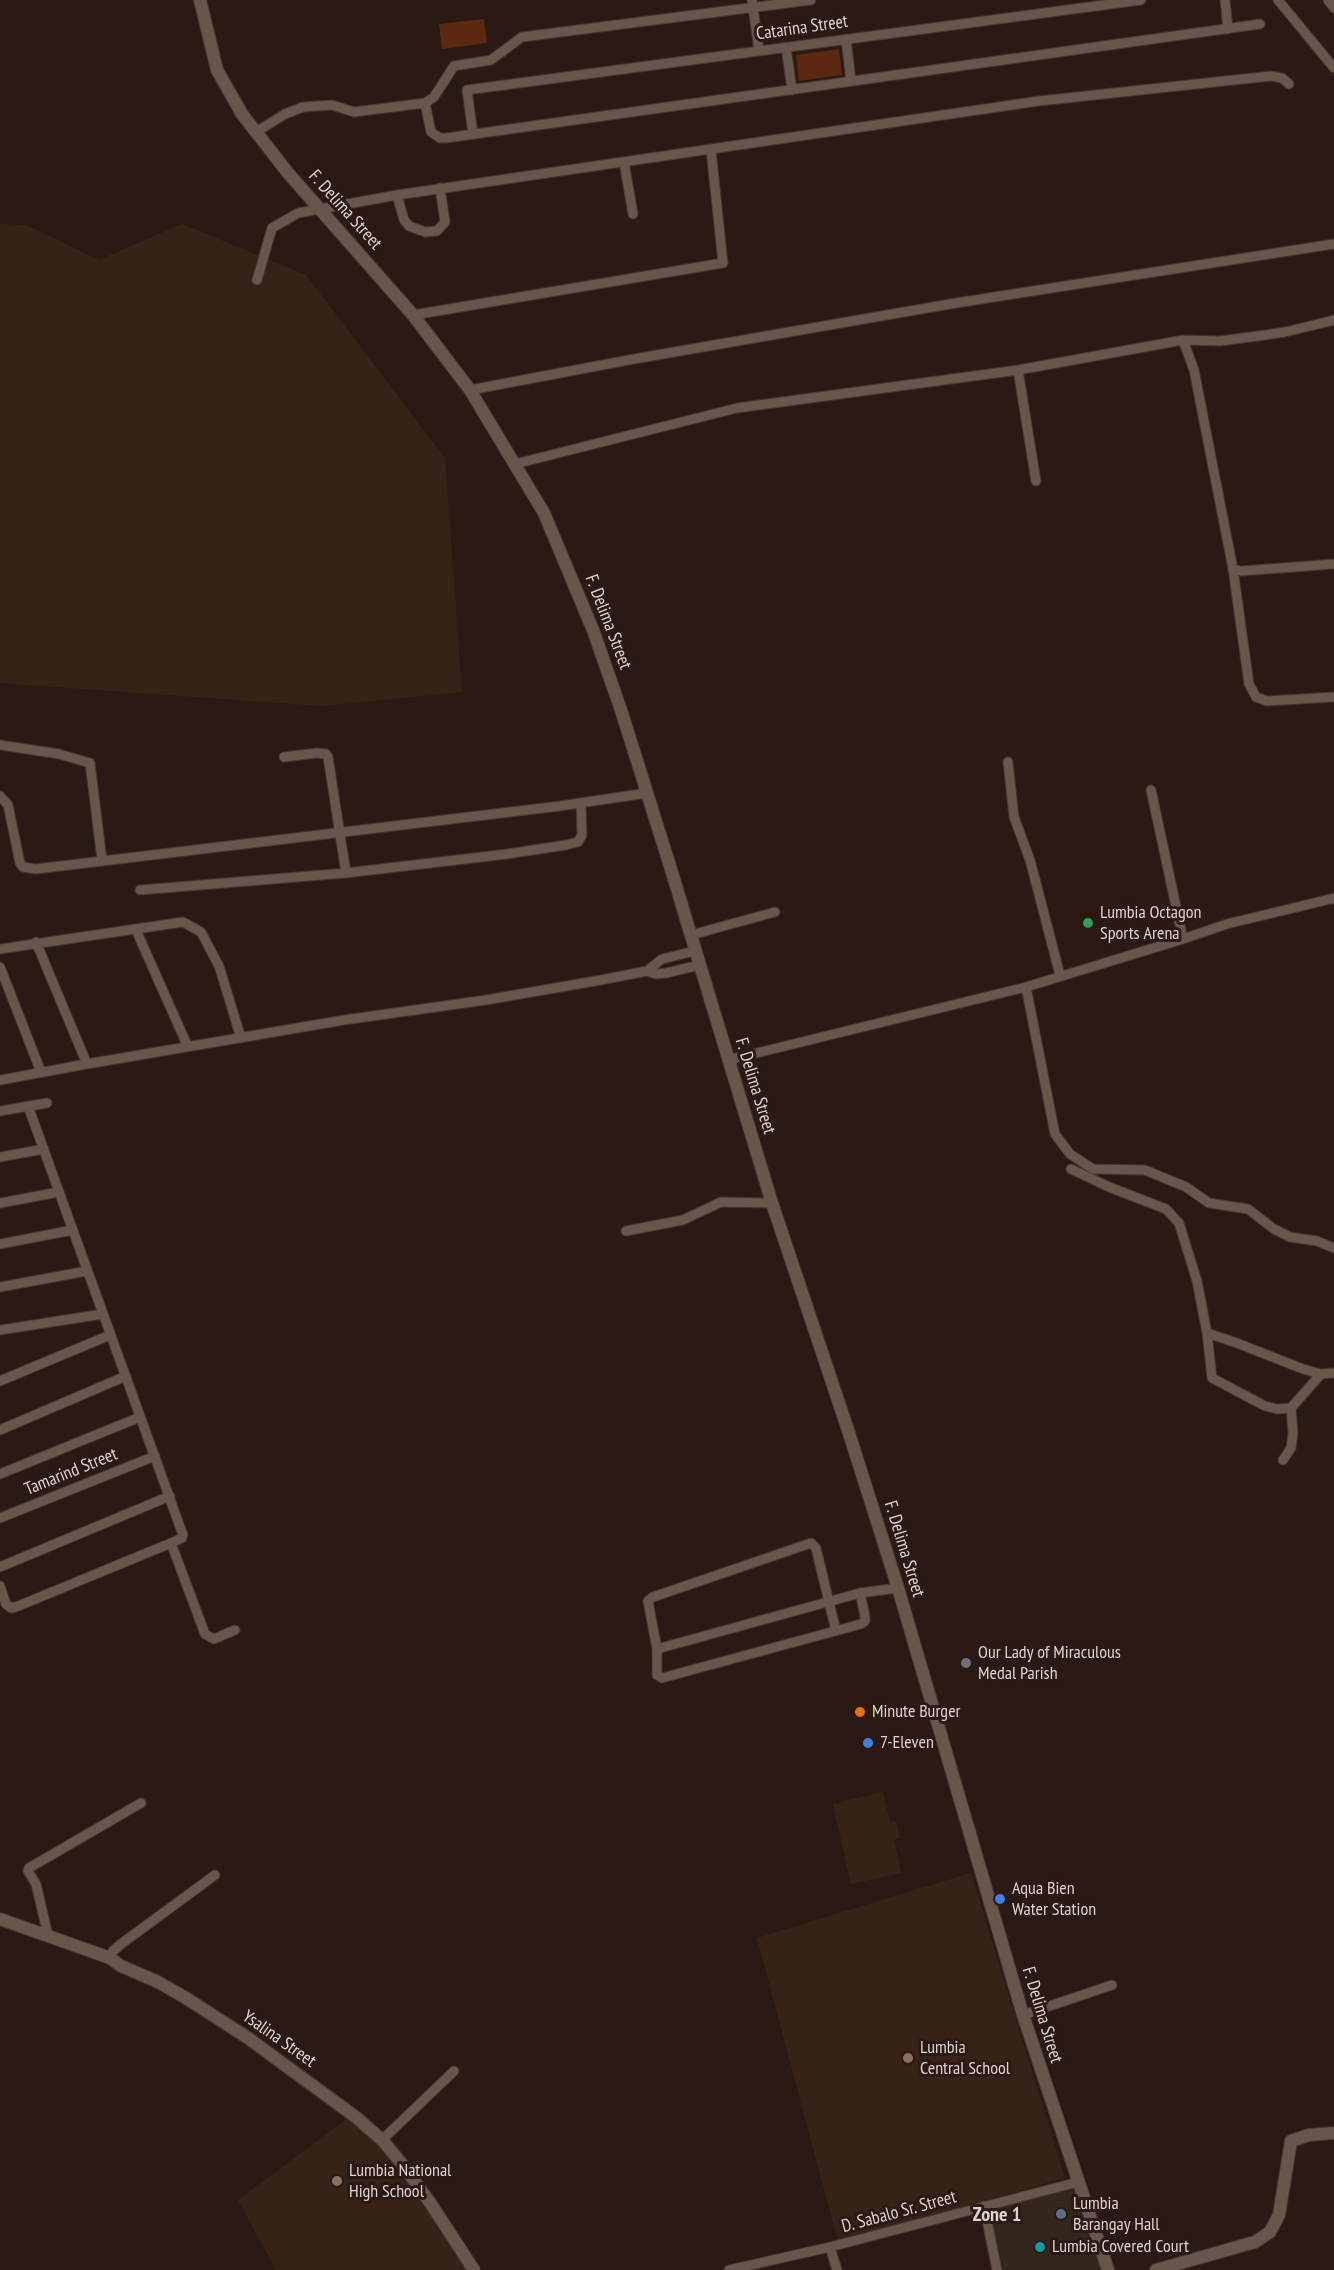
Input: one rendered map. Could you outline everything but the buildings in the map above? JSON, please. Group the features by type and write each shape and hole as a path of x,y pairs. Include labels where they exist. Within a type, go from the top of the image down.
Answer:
{"street":[{"name":"F. Delima Street","path":"200,0 217,70 242,114 288,173 413,315 470,390 544,513 589,620 621,710 772,1203 898,1588 1023,2015 1108,2270"},
{"path":"256,132 291,111 303,108 333,105 354,112 425,103 435,97 454,66 491,60 522,37 753,4 811,0"},
{"name":"Catarina Street","path":"473,134 467,90 1141,0"},
{"path":"1225,0 1228,28"},
{"path":"1278,0 1334,68"},
{"path":"1328,0 1334,8"},
{"path":"753,4 759,51"},
{"path":"425,103 428,126 435,136 446,138 1260,24"},
{"path":"846,39 851,81"},
{"path":"786,47 792,90"},
{"path":"1324,56 1334,54"},
{"path":"257,280 272,228 298,213 440,188 1039,101 1270,76 1282,78 1288,84"},
{"path":"413,315 723,263 711,150"},
{"path":"624,162 633,214"},
{"path":"397,195 404,220 409,226 425,232 437,231 446,222 440,188"},
{"path":"470,390 956,303 1334,244"},
{"path":"515,464 737,408 1018,370 1183,340 1220,341 1275,333 1334,320"},
{"path":"1183,340 1194,370 1233,569 1249,684 1256,697 1266,701 1334,697"},
{"path":"1018,370 1036,481"},
{"path":"1233,569 1241,571 1334,564"},
{"path":"0,746 59,754 90,763 102,860"},
{"path":"284,757 326,754 341,832 346,873"},
{"path":"1008,762 1014,817 1030,860 1060,975"},
{"path":"1151,790 1183,939"},
{"path":"0,796 8,805 18,856 23,867 36,869 647,793"},
{"path":"140,890 346,873 507,854 578,842 583,827 580,802"},
{"path":"728,1060 1026,987 1227,924 1334,898"},
{"path":"691,935 775,912"},
{"path":"0,949 183,922 201,932 219,966 241,1038"},
{"path":"136,930 188,1047"},
{"path":"36,942 87,1064"},
{"path":"0,1080 344,1020 486,1000 647,971 662,959 695,951"},
{"path":"647,971 656,974 666,973 700,965"},
{"path":"0,968 41,1072"},
{"path":"1026,987 1055,1134 1070,1154 1093,1169 1145,1170 1186,1187 1209,1203 1248,1209 1274,1229 1290,1237 1317,1241 1334,1248"},
{"path":"0,1111 47,1103"},
{"path":"0,1586 6,1604 11,1608 16,1607 171,1543 182,1538 183,1533 28,1106"},
{"path":"0,1157 44,1149"},
{"path":"1071,1169 1109,1187 1166,1209 1179,1223 1197,1281 1207,1333 1212,1378 1265,1406 1284,1410 1291,1408 1321,1374"},
{"path":"0,1203 59,1192"},
{"path":"626,1231 682,1220 721,1202 772,1203"},
{"path":"0,1244 73,1230"},
{"path":"0,1287 87,1271"},
{"path":"0,1330 103,1314"},
{"path":"1207,1333 1303,1369 1321,1374 1334,1373"},
{"path":"0,1381 110,1335"},
{"path":"0,1430 126,1377"},
{"path":"1283,1460 1290,1448 1293,1432 1291,1408"},
{"path":"0,1474 140,1417"},
{"name":"Tamarind Street","path":"0,1518 155,1455"},
{"path":"0,1567 170,1496"},
{"path":"171,1543 206,1634 214,1639 235,1630"},
{"path":"836,1631 813,1543 651,1598 648,1603 657,1650 657,1676 662,1678 836,1631 865,1621 860,1593"},
{"path":"657,1650 860,1593 898,1588"},
{"path":"48,1935 36,1884 28,1871 29,1868 141,1803"},
{"path":"110,1958 113,1951 121,1944 215,1875"},
{"name":"Ysalina Street","path":"0,1919 110,1958 121,1966 177,1993 221,2020 357,2118 382,2140 431,2204 474,2270"},
{"path":"1023,2015 1112,1985"},
{"path":"382,2140 454,2071"},
{"path":"1156,2270 1255,2242 1270,2232 1279,2215 1291,2141 1309,2135 1334,2133"},
{"name":"D. Sabalo Sr. Street","path":"729,2270 830,2247 1078,2182"},
{"path":"984,2206 997,2270"},
{"path":"830,2247 837,2270"}],"shaded area":[{"path":"484,19 487,43 442,49 439,24"},
{"path":"839,49 842,75 799,81 796,55"},
{"path":"0,224 26,225 99,260 182,224 306,275 445,458 462,692 322,706 0,683"},
{"path":"883,1792 890,1822 896,1821 900,1838 894,1840 901,1873 851,1884 833,1804"},
{"name":"Lumbia Central School","path":"971,1873 1065,2178 838,2242 757,1938"},
{"name":"Lumbia National High School","path":"349,2117 398,2162 469,2270 276,2270 238,2200"},
{"path":"1075,2187 1101,2270 1003,2270 990,2210"}],"place":[{"name":"Lumbia Octagon Sports Arena","path":"1088,923"},
{"name":"Our Lady of Miraculous Medal Parish","path":"966,1663"},
{"name":"Minute Burger","path":"860,1712"},
{"name":"7-Eleven","path":"868,1743"},
{"name":"Aqua Bien Water Station","path":"1000,1899"},
{"name":"Lumbia Central School","path":"908,2058"},
{"name":"Lumbia National High School","path":"337,2181"},
{"name":"Lumbia Barangay Hall","path":"1061,2214"},
{"name":"Lumbia Covered Court","path":"1040,2247"}],"district":[{"name":"Zone 1","path":"997,2215"}]}
